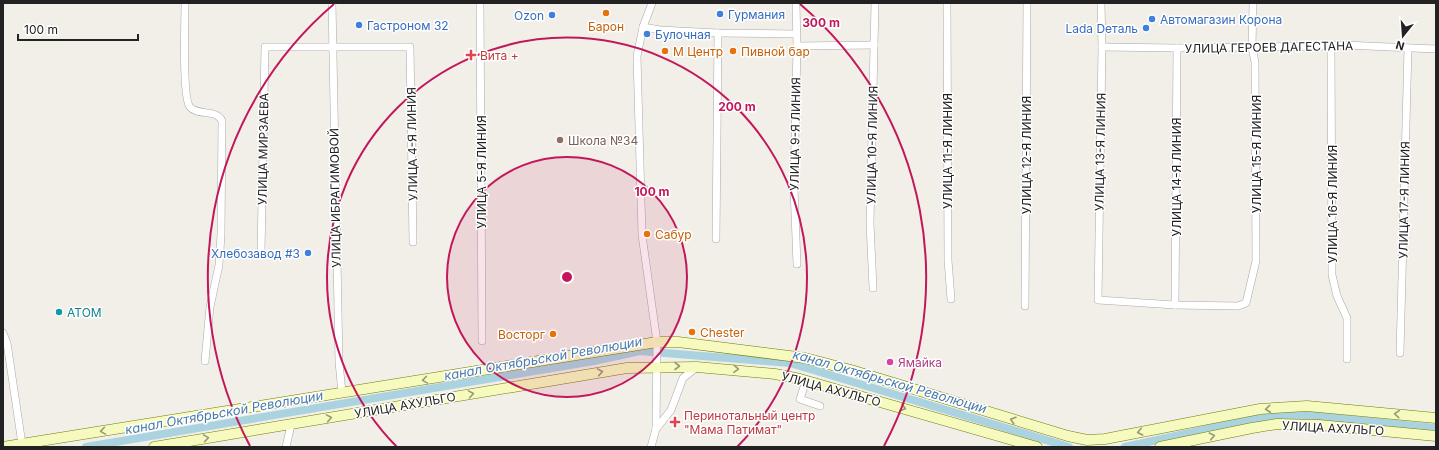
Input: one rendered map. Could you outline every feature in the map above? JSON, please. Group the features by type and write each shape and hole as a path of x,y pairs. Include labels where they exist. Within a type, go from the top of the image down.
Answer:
{"main road":[{"path":"3,447 657,342 678,342 805,358 858,372 1068,436 1087,440 1105,439 1260,409 1283,407 1307,406 1436,418"},
{"name":"УЛИЦА АХУЛЬГО","path":"154,447 179,445 291,424 656,364 769,373 806,381 1031,446"},
{"name":"УЛИЦА АХУЛЬГО","path":"1160,447 1276,424 1320,425 1436,436"}],"street":[{"path":"185,3 185,89 187,104 196,111 217,115 222,121 221,235 219,265 210,307 204,356 205,362"},
{"name":"УЛИЦА ИБРАГИМОВОЙ","path":"332,3 339,362 342,393"},
{"name":"УЛИЦА 5-Я ЛИНИЯ","path":"480,3 482,341"},
{"path":"651,447 656,430 657,342 642,235 637,56 643,27 652,3"},
{"name":"УЛИЦА 9-Я ЛИНИЯ","path":"796,3 797,46 794,188 797,264"},
{"name":"УЛИЦА 10-Я ЛИНИЯ","path":"873,288 870,223 875,3"},
{"name":"УЛИЦА 11-Я ЛИНИЯ","path":"947,3 948,260 951,299"},
{"name":"УЛИЦА 12-Я ЛИНИЯ","path":"1025,306 1027,3"},
{"name":"УЛИЦА 13-Я ЛИНИЯ","path":"1101,3 1102,47 1098,300 1175,305"},
{"name":"УЛИЦА 15-Я ЛИНИЯ","path":"1175,305 1238,306 1246,303 1256,260 1255,62 1252,47 1253,3"},
{"path":"643,27 660,30 718,33 796,34"},
{"path":"716,239 718,33"},
{"path":"797,46 874,45"},
{"name":"УЛИЦА ГЕРОЕВ ДАГЕСТАНА","path":"1102,47 1177,48 1344,45 1436,49"},
{"name":"УЛИЦА МИРЗАЕВА","path":"261,252 265,46 332,46"},
{"name":"УЛИЦА 4-Я ЛИНИЯ","path":"332,46 410,46 413,242"},
{"name":"УЛИЦА 16-Я ЛИНИЯ","path":"1331,46 1332,275 1337,296 1346,318 1347,359"},
{"name":"УЛИЦА 14-Я ЛИНИЯ","path":"1175,305 1177,48"},
{"name":"УЛИЦА 17-Я ЛИНИЯ","path":"1400,353 1408,48"},
{"path":"3,333 7,343 22,444"},
{"path":"656,430 671,410 683,378 697,367"},
{"path":"806,381 800,399 820,406"},
{"path":"286,447 291,424"}],"waterway":[{"name":"канал Октябрьской Революции","path":"86,447 594,361 640,351 790,363 1069,447"},
{"name":"канал Октябрьской Революции","path":"1125,447 1249,420 1280,416 1307,415 1436,428"}],"place":[{"name":"Барон","path":"606,13"},
{"name":"Гурмания","path":"720,14"},
{"name":"Ozon","path":"552,15"},
{"name":"Автомагазин Корона","path":"1152,19"},
{"name":"Гастроном 32","path":"359,25"},
{"name":"Lada Dеталь","path":"1146,28"},
{"name":"Булочная","path":"647,34"},
{"name":"М Центр","path":"665,51"},
{"name":"Пивной бар","path":"733,51"},
{"name":"Вита +","path":"471,55"},
{"name":"Школа №34","path":"560,140"},
{"name":"Сабур","path":"647,234"},
{"name":"Хлебозавод #3","path":"308,253"},
{"name":"АТОМ","path":"59,312"},
{"name":"Chester","path":"692,332"},
{"name":"Восторг","path":"553,334"},
{"name":"Ямайка","path":"890,362"},
{"name":"Перинотальный центр \"Мама Патимат\"","path":"675,422"}]}
